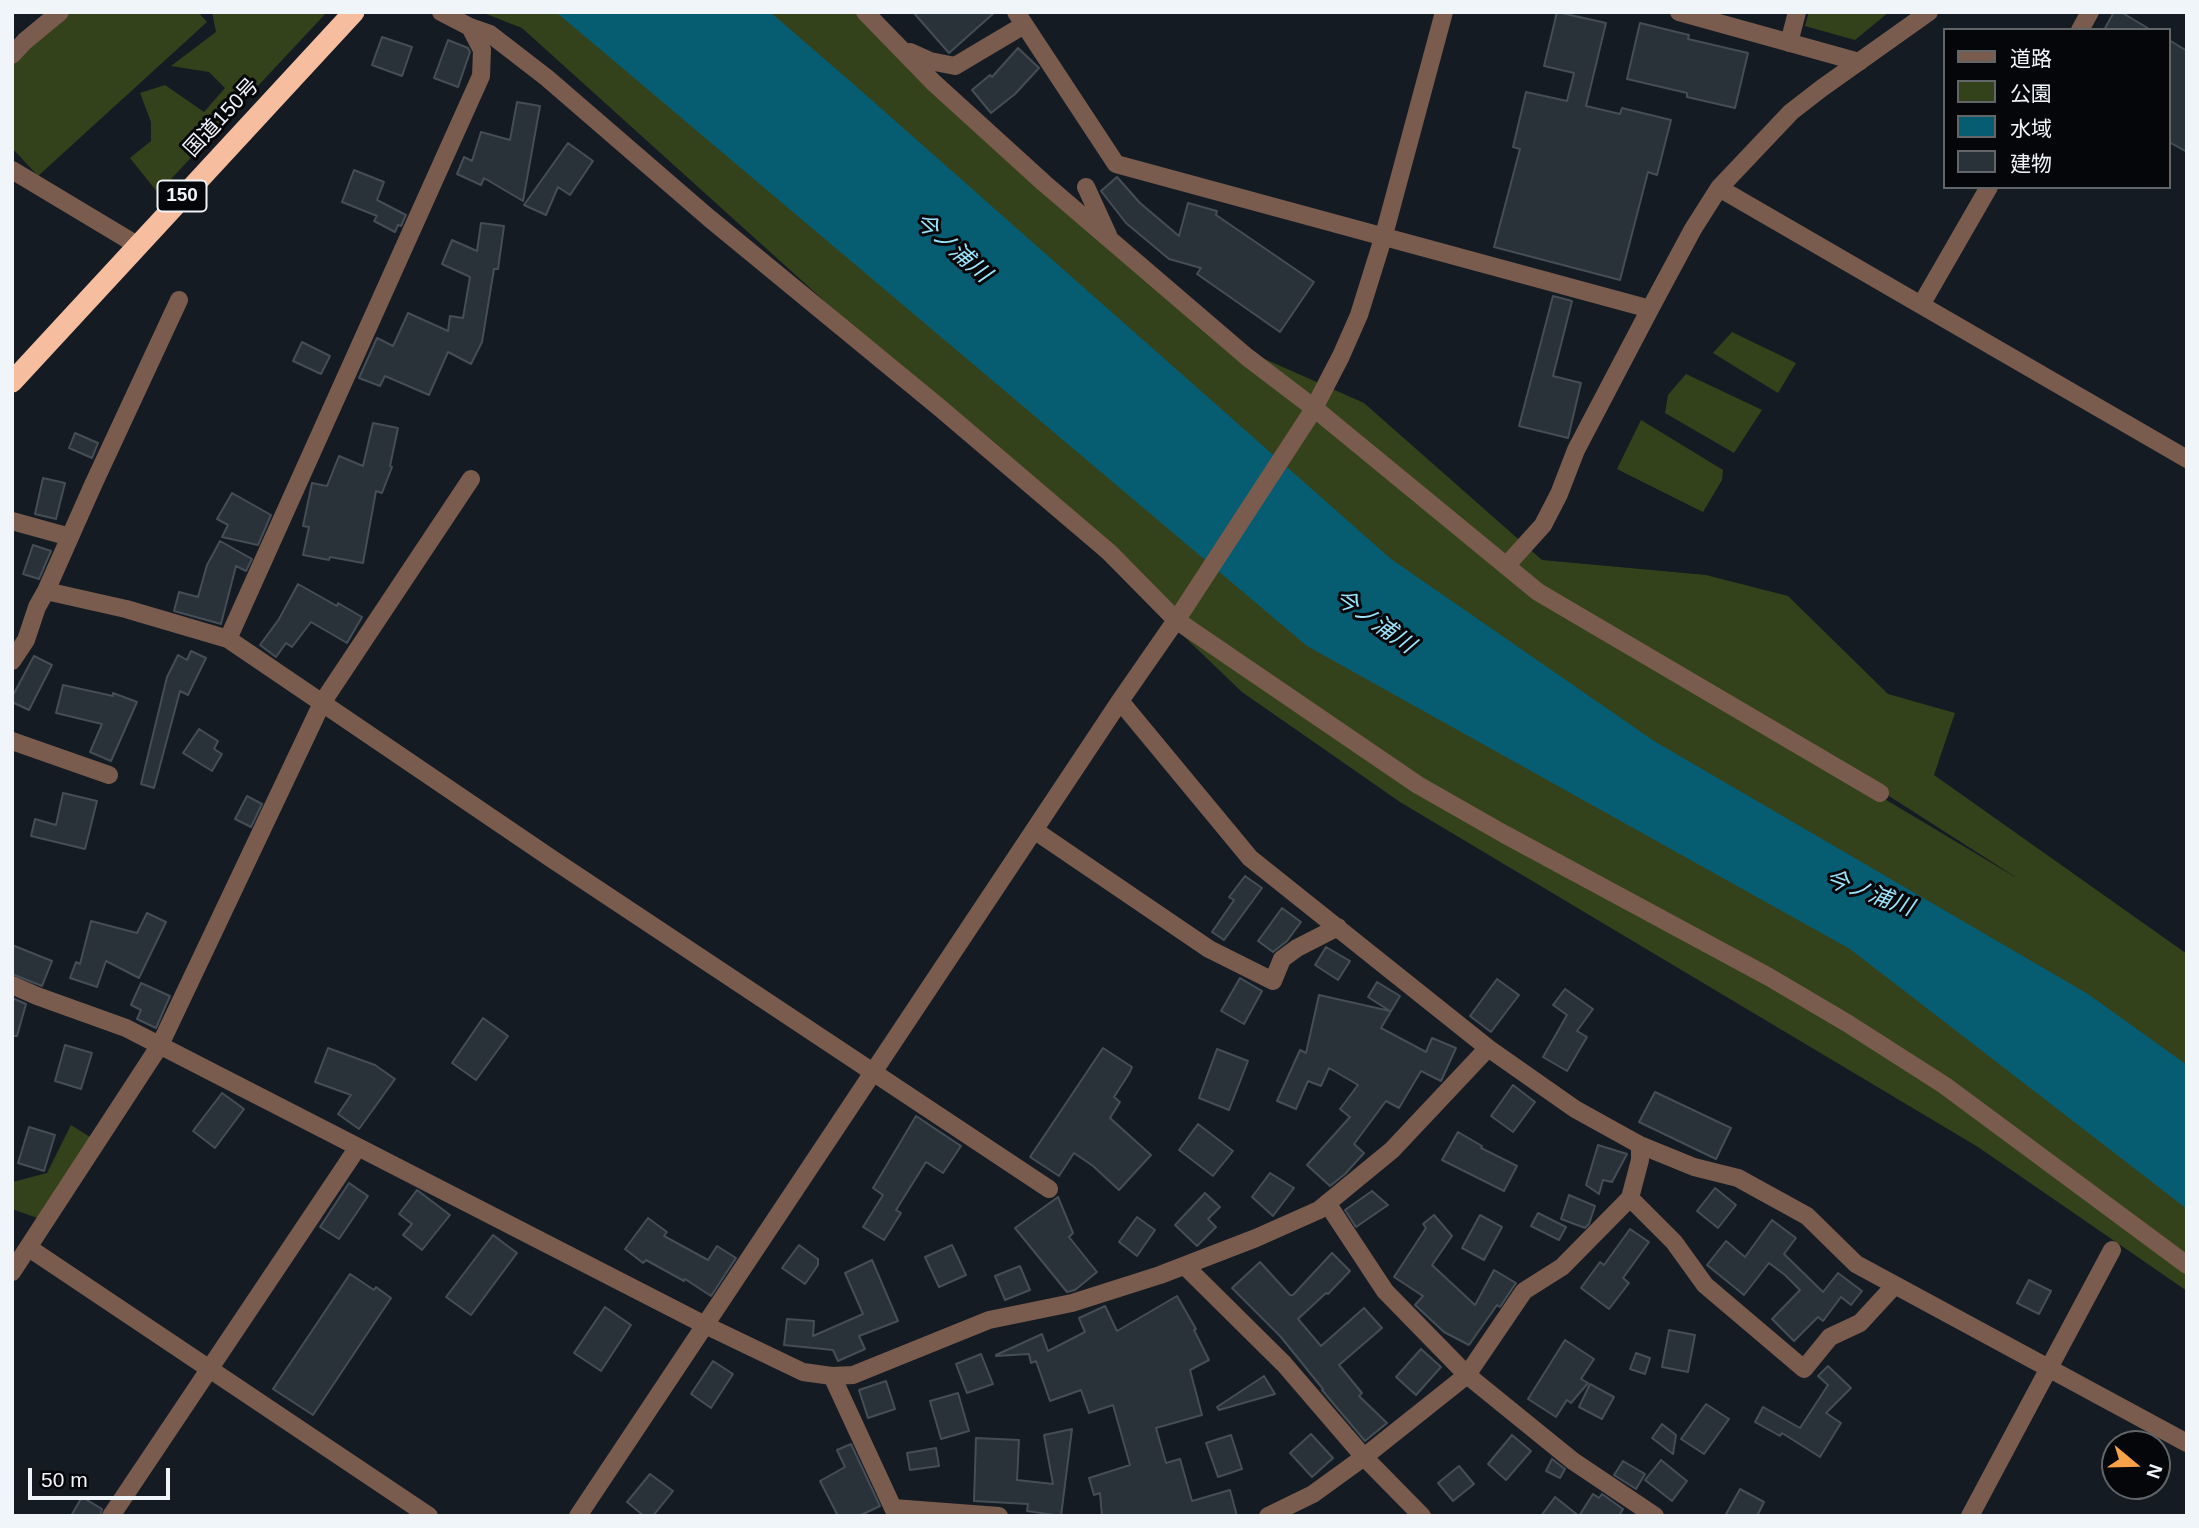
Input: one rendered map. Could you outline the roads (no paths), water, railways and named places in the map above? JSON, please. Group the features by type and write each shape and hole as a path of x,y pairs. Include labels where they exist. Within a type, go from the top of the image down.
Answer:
{"highway":[{"name":"国道150号","path":"12,382 354,12"}],"street":[{"path":"12,55 25,40 60,12"},
{"path":"441,12 489,34 547,78 709,218 940,408 1178,617 1419,785 1504,834 1769,976 1944,1085 2187,1265"},
{"path":"865,12 943,91 1110,240 1247,357 1538,592 1880,793"},
{"path":"578,1516 1178,617 1313,410 1359,315 1384,235 1444,12"},
{"path":"1679,12 1859,62"},
{"path":"1789,43 1797,12"},
{"path":"1506,566 1543,525 1559,494 1576,450 1693,229 1719,188 1791,112 1930,12"},
{"path":"2081,28 2090,12"},
{"path":"897,46 930,61 954,66 1020,19 1116,164 1650,309"},
{"path":"228,639 481,76 482,50 470,27"},
{"path":"12,170 137,245"},
{"path":"1086,187 1110,240"},
{"path":"1719,188 2187,459"},
{"path":"1921,305 1988,189"},
{"path":"12,661 19,639 46,592 179,300"},
{"path":"12,1272 160,1045 322,703 471,479"},
{"path":"12,521 70,537"},
{"path":"46,592 127,609 228,639 548,856 1049,1189"},
{"path":"1120,701 1250,858 1488,1048 1575,1109 1640,1145 1694,1167 1738,1178 1807,1216 1856,1264 2187,1443"},
{"path":"12,741 109,775"},
{"path":"1034,830 1209,949 1273,981 1282,959 1297,948 1338,927"},
{"path":"12,985 126,1028 705,1325 803,1372 832,1376 852,1375 989,1320 1072,1303 1185,1266 1319,1210 1392,1150 1488,1048"},
{"path":"1269,1515 1313,1494 1467,1375 1524,1292 1562,1267 1630,1198 1640,1160 1640,1145"},
{"path":"111,1516 358,1147"},
{"path":"1630,1198 1674,1242 1705,1285 1804,1368 1830,1337 1860,1323 1895,1285"},
{"path":"1327,1203 1385,1291 1467,1375 1573,1461 1645,1513"},
{"path":"29,1248 429,1516"},
{"path":"1970,1516 2112,1250"},
{"path":"1185,1266 1284,1364 1364,1457 1422,1516"},
{"path":"832,1376 891,1512 999,1516"}],"water":[{"name":"今ノ浦川","path":"556,12 770,12 1391,559 1654,741 2088,994 2187,1065 2187,1209 1850,949 1307,646"}]}
